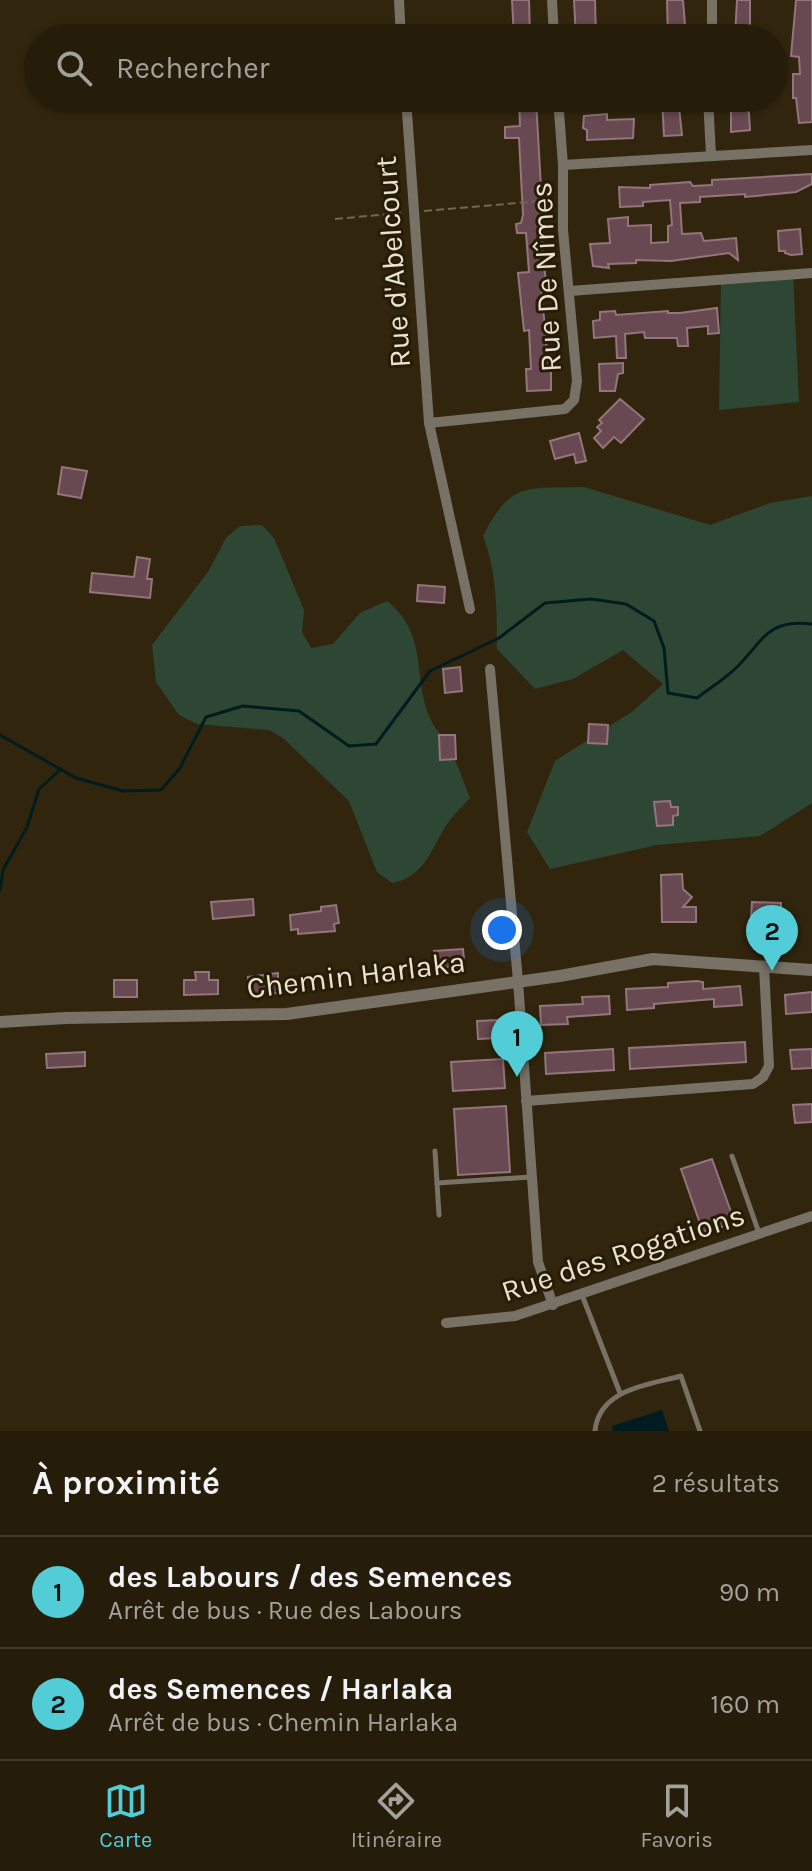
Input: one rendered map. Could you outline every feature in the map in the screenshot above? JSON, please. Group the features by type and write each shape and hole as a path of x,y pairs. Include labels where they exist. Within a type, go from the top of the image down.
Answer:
{"street":[{"path":"399,0 400,24"},
{"path":"552,0 553,24"},
{"path":"712,0 712,24"},
{"name":"Rue d'Abelcourt","path":"407,112 429,423 470,609"},
{"name":"Rue De Nîmes","path":"429,423 565,409 574,400 577,381 563,230 559,112"},
{"path":"709,112 711,155"},
{"path":"563,165 812,150"},
{"path":"570,291 812,273"},
{"path":"490,669 518,981 538,1262 553,1305"},
{"name":"Chemin Harlaka","path":"0,1022 287,1014 653,959 812,970"},
{"path":"526,1101 753,1084 763,1077 769,1066 764,967"},
{"name":"Rue des Rogations","path":"446,1323 515,1316 553,1305 812,1216"}],"lane":[{"path":"435,1151 439,1215"},
{"path":"732,1156 759,1234"},
{"path":"437,1183 532,1177"},
{"path":"582,1295 620,1393"},
{"path":"595,1431 596,1420 620,1393 681,1376 700,1431"}],"path":[{"path":"335,219 563,199"}],"green space":[{"path":"793,274 799,402 719,410 721,279"},
{"path":"584,487 710,525 770,503 812,496 812,803 760,836 657,845 550,869 527,832 555,761 633,711 663,684 623,650 573,679 535,689 497,649 494,577 483,536 493,518 512,496 535,489"},
{"path":"262,525 274,538 304,610 302,632 311,648 333,644 360,613 387,601 400,614 415,642 425,704 451,752 470,798 447,825 424,863 403,880 392,883 377,872 349,801 283,738 269,730 197,724 179,715 156,682 152,645 208,572 226,538 240,526"}],"water":[{"path":"662,1410 669,1431 613,1431 612,1426"}],"building":[{"path":"512,0 529,0 530,24 513,24"},
{"path":"574,0 595,0 596,24 575,24"},
{"path":"667,0 683,0 685,24 668,24"},
{"path":"737,0 750,0 750,24 736,24"},
{"path":"796,0 812,0 812,122 799,123 796,98 793,98 793,74 800,74 799,57 791,56"},
{"path":"520,112 536,112 541,188 538,188 546,285 541,285 547,351 551,350 551,390 527,391 526,369 531,369 529,330 524,331 518,273 529,272 526,233 517,233 516,224 521,223 523,215 519,138 505,138 505,127 520,126"},
{"path":"663,112 680,112 682,135 664,136"},
{"path":"731,112 749,112 750,130 731,132"},
{"path":"607,114 607,120 634,119 633,138 587,140 587,130 583,128 584,116"},
{"path":"812,174 812,184 796,192 700,197 700,202 680,203 682,234 701,233 704,241 736,238 738,260 729,253 671,261 636,260 636,263 608,264 609,268 593,266 590,244 610,243 608,219 628,217 628,226 651,225 651,243 668,242 668,226 672,225 670,200 620,207 619,187 650,188 650,185 690,182 693,186 712,185 712,180"},
{"path":"800,229 802,254 791,255 779,251 778,231"},
{"path":"717,308 719,333 708,334 708,326 687,328 688,346 678,346 677,338 645,338 644,332 625,334 626,358 617,358 616,336 594,338 593,321 600,320 600,312 615,311 616,315 680,313"},
{"path":"623,363 623,373 618,374 615,391 600,391 599,364"},
{"path":"620,399 644,419 621,443 614,437 603,448 594,438 601,431 597,427 602,423 599,420"},
{"path":"579,433 586,461 576,463 574,454 555,459 550,441"},
{"path":"62,467 87,471 81,498 58,494"},
{"path":"137,557 150,559 147,579 152,579 150,598 90,592 92,573 134,577"},
{"path":"418,585 445,587 444,603 417,601"},
{"path":"460,667 462,691 445,693 443,669"},
{"path":"589,724 608,725 607,744 588,743"},
{"path":"439,735 455,735 456,759 440,760"},
{"path":"670,801 671,807 678,807 678,815 673,816 673,825 657,826 654,802"},
{"path":"682,874 683,889 692,897 683,907 696,907 696,922 662,922 661,875"},
{"path":"253,899 254,915 213,919 211,902"},
{"path":"752,902 781,903 781,918 751,918"},
{"path":"336,905 339,923 334,924 335,931 298,934 298,929 291,930 290,915 321,911 321,907"},
{"path":"463,949 464,960 456,961 456,967 436,968 434,951"},
{"path":"195,972 209,972 209,980 218,980 218,994 184,995 184,980 196,980"},
{"path":"278,973 278,993 248,994 248,977"},
{"path":"114,980 137,980 137,997 114,997"},
{"path":"703,982 703,989 740,986 742,1005 714,1007 714,999 654,1004 654,1008 627,1010 626,989 668,987 668,983"},
{"path":"812,992 812,1012 786,1014 785,995"},
{"path":"609,996 610,1014 567,1017 568,1024 541,1025 540,1006 583,1004 582,997"},
{"path":"499,1020 500,1038 478,1039 477,1021"},
{"path":"745,1042 746,1062 630,1069 629,1048"},
{"path":"613,1049 614,1070 546,1074 545,1053"},
{"path":"812,1049 812,1068 792,1069 790,1050"},
{"path":"85,1052 85,1066 47,1068 46,1054"},
{"path":"503,1059 505,1088 453,1091 451,1062"},
{"path":"812,1104 812,1122 795,1123 793,1105"},
{"path":"506,1106 510,1172 458,1175 454,1109"},
{"path":"712,1159 735,1223 703,1232 681,1169"}],"waterway":[{"path":"0,735 76,778 123,791 161,790 180,768 206,717 243,706 299,711 349,746 376,744 430,671 499,638 545,603 591,599 626,604 654,621 664,648 668,693 697,698 732,671 776,628 797,623 812,624"},
{"path":"0,890 3,870 27,827 39,789 61,769"}],"place":[{"name":"des Semences / Harlaka","path":"772,971"},
{"name":"des Labours / des Semences","path":"517,1077"}]}
